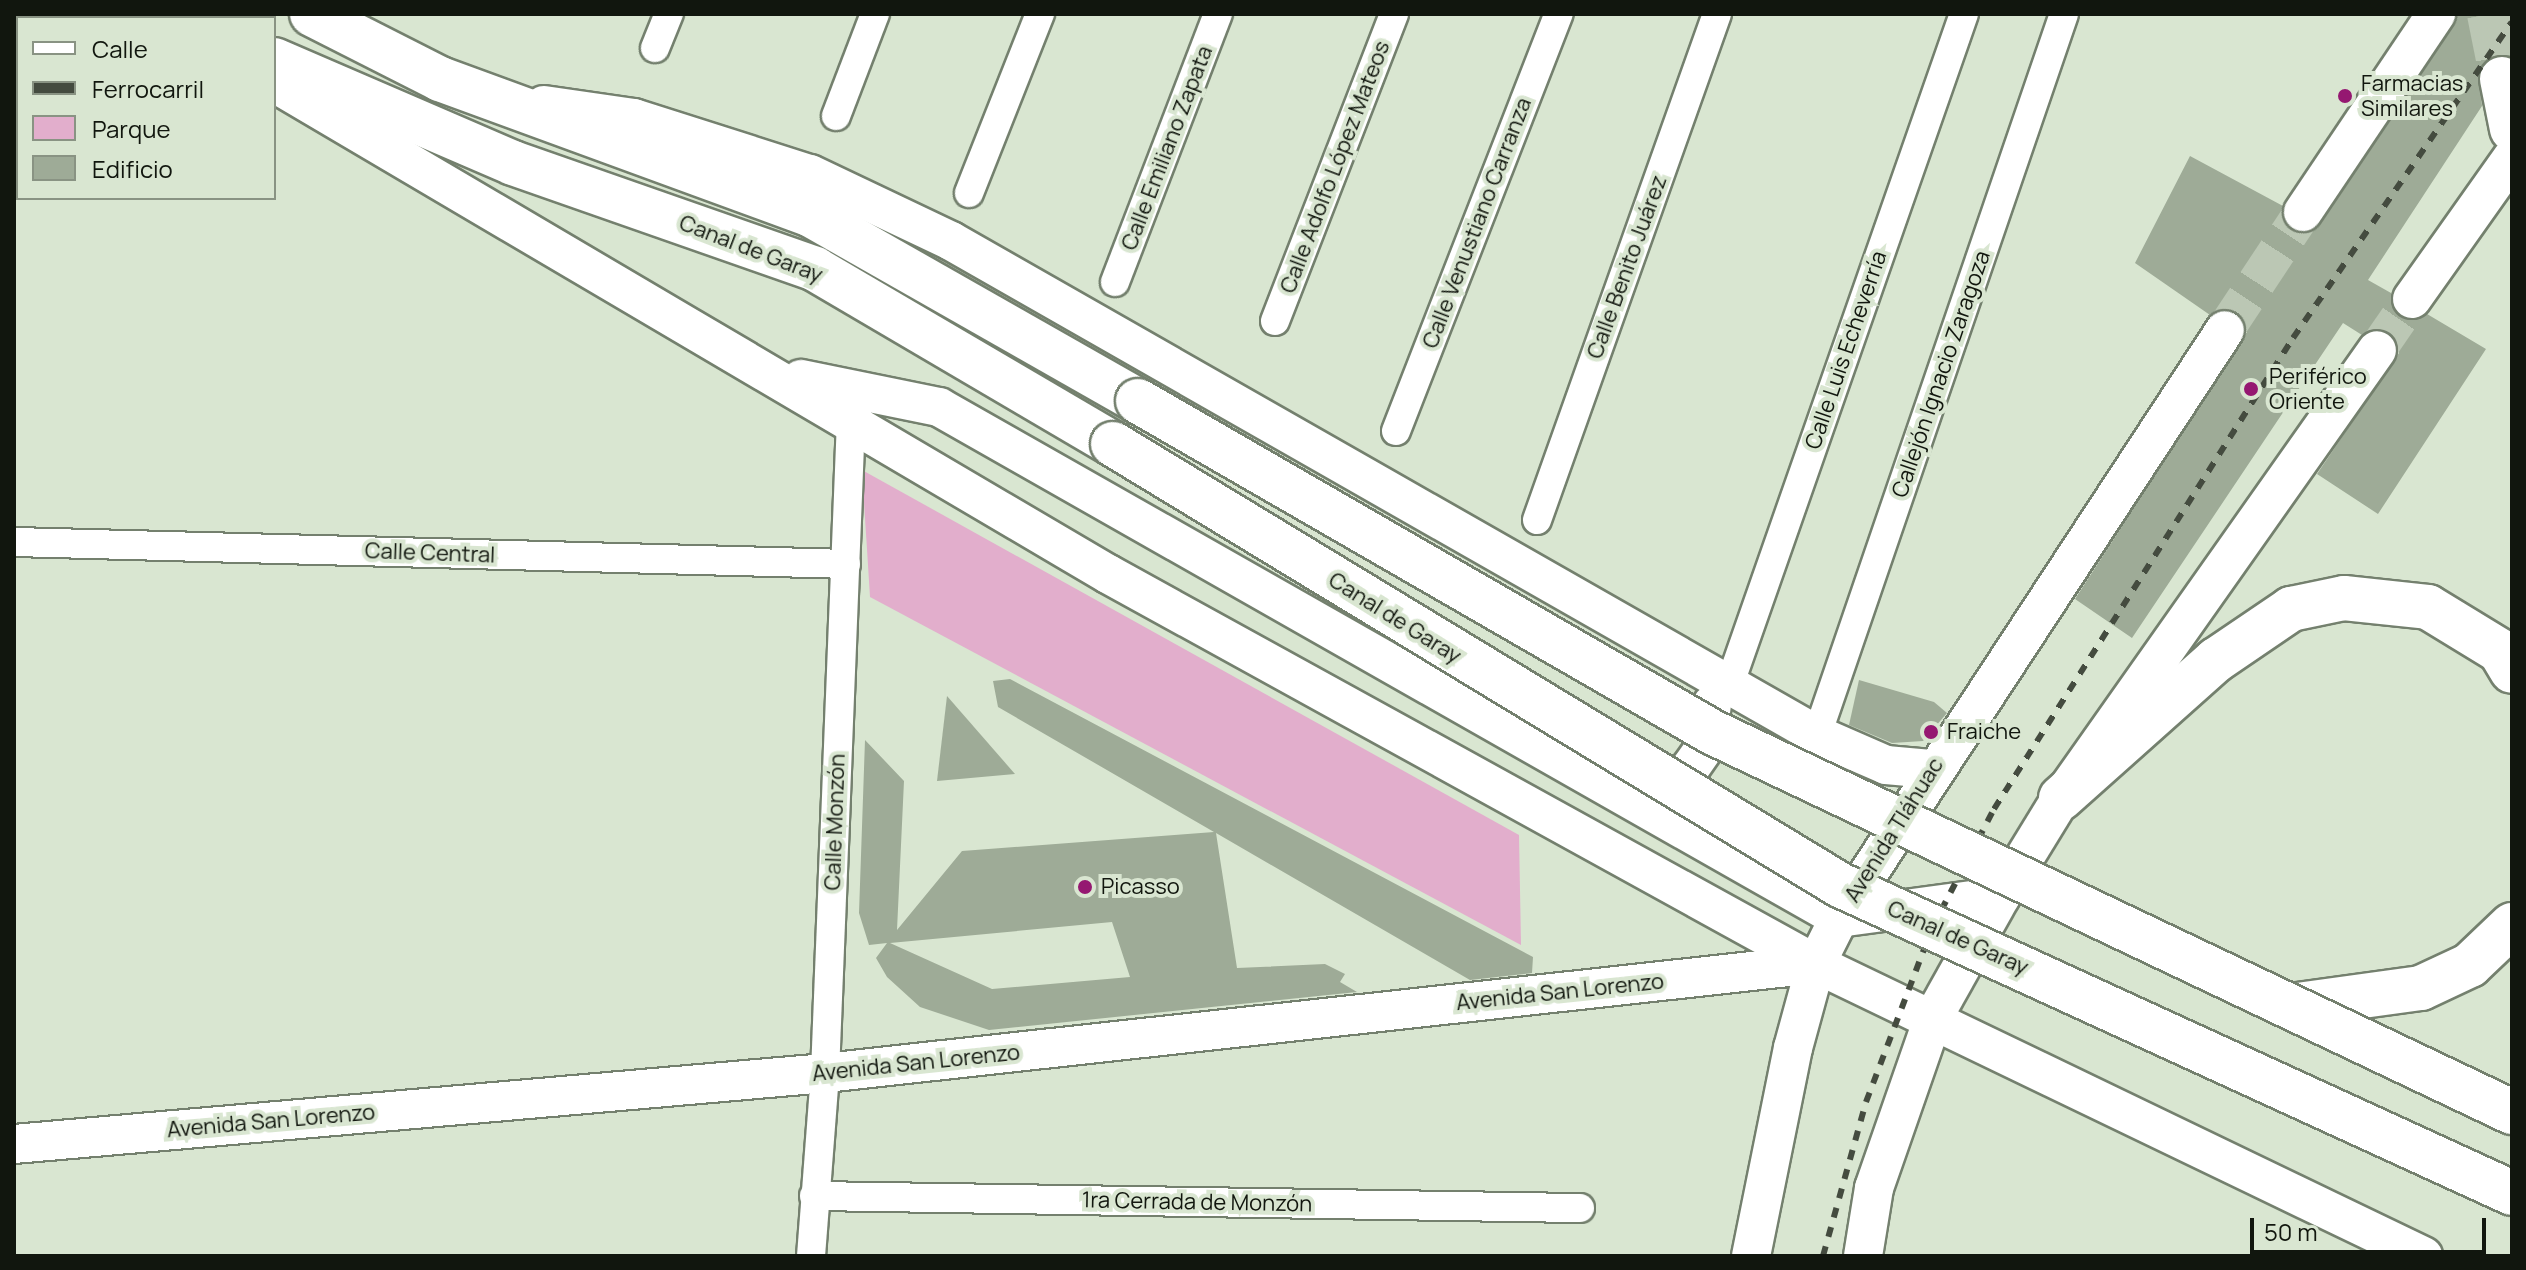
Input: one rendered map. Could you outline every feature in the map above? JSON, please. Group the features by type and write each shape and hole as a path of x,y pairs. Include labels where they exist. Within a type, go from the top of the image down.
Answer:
{"highway":[{"path":"312,14 481,95 811,215 1712,732 2297,1005 2512,1112"},
{"name":"Canal de Garay","path":"276,61 513,163 815,269 1113,444 1677,792 1840,885 2512,1193"},
{"path":"2502,79 2512,129"},
{"path":"2061,798 2277,613 2344,598 2428,607 2500,651 2512,671"},
{"path":"2297,1005 2421,988 2470,965 2512,925"}],"main road":[{"path":"160,14 167,16"},
{"path":"2303,212 2436,14"},
{"path":"276,84 771,372 860,407 1108,574 1816,964 1934,1016 2423,1256"},
{"path":"481,95 634,118 810,174 895,214 1817,735 1886,765 1931,769"},
{"path":"2412,299 2512,158"},
{"name":"Avenida Tláhuac","path":"1751,1256 1766,1168 1816,964 1839,918 1931,769 2225,330"},
{"path":"1863,1256 1874,1188 1934,1016 2001,896 2061,798 2377,350"},
{"path":"860,407 939,407 1839,918 2001,896"},
{"path":"1618,792 1678,781 1707,744 1714,678"},
{"name":"Avenida San Lorenzo","path":"14,1144 825,1073 1816,964"}],"street":[{"path":"655,48 669,14"},
{"path":"836,116 875,14"},
{"path":"969,193 1040,14"},
{"name":"Calle Emiliano Zapata","path":"1115,282 1218,14"},
{"name":"Calle Adolfo López Mateos","path":"1275,321 1394,14"},
{"name":"Calle Venustiano Carranza","path":"1396,431 1559,14"},
{"name":"Calle Benito Juárez","path":"1537,520 1717,14"},
{"name":"Calle Luis Echeverría","path":"1714,678 1964,14"},
{"name":"Callejón Ignacio Zaragoza","path":"1817,735 2064,14"},
{"name":"Calle Monzón","path":"811,1256 825,1073 846,564 860,407"},
{"name":"Calle Central","path":"14,542 846,564"},
{"name":"1ra Cerrada de Monzón","path":"814,1196 1580,1208"}],"green space":[{"path":"862,470 1519,835 1521,945 870,597"}],"building":[{"path":"2458,14 2512,14 2512,57 2496,55 2479,70 2482,106 2368,280 2391,293 2400,317 2427,314 2486,349 2378,514 2317,474 2399,353 2389,332 2362,335 2343,323 2132,638 2075,599 2247,332 2236,311 2210,315 2135,263 2190,156 2283,206 2291,231 2313,231"},
{"path":"1010,679 1533,957 1532,973 1470,980 1216,833 1237,968 1325,964 1345,974 1340,982 1357,992 989,1030 920,1007 887,977 876,958 887,943 869,945 859,913 865,740 904,781 897,930 962,851 1214,832 998,707 993,681","holes":["1112,922 1130,977 992,989 890,943"]},
{"path":"1859,680 1934,702 1947,713 1923,741 1892,743 1849,725"},
{"path":"947,696 1015,774 937,781"}],"tunnel":[{"path":"2489,14 2502,79"},
{"path":"2225,330 2303,212"},
{"path":"2377,350 2412,299"}],"railway":[{"path":"1823,1256 1866,1102 1932,928 1994,809 2293,338 2512,22"}],"place":[{"name":"Farmacias Similares","path":"2345,96"},
{"name":"Periférico Oriente","path":"2251,389"},
{"name":"Fraiche","path":"1931,732"},
{"name":"Picasso","path":"1085,887"}]}
